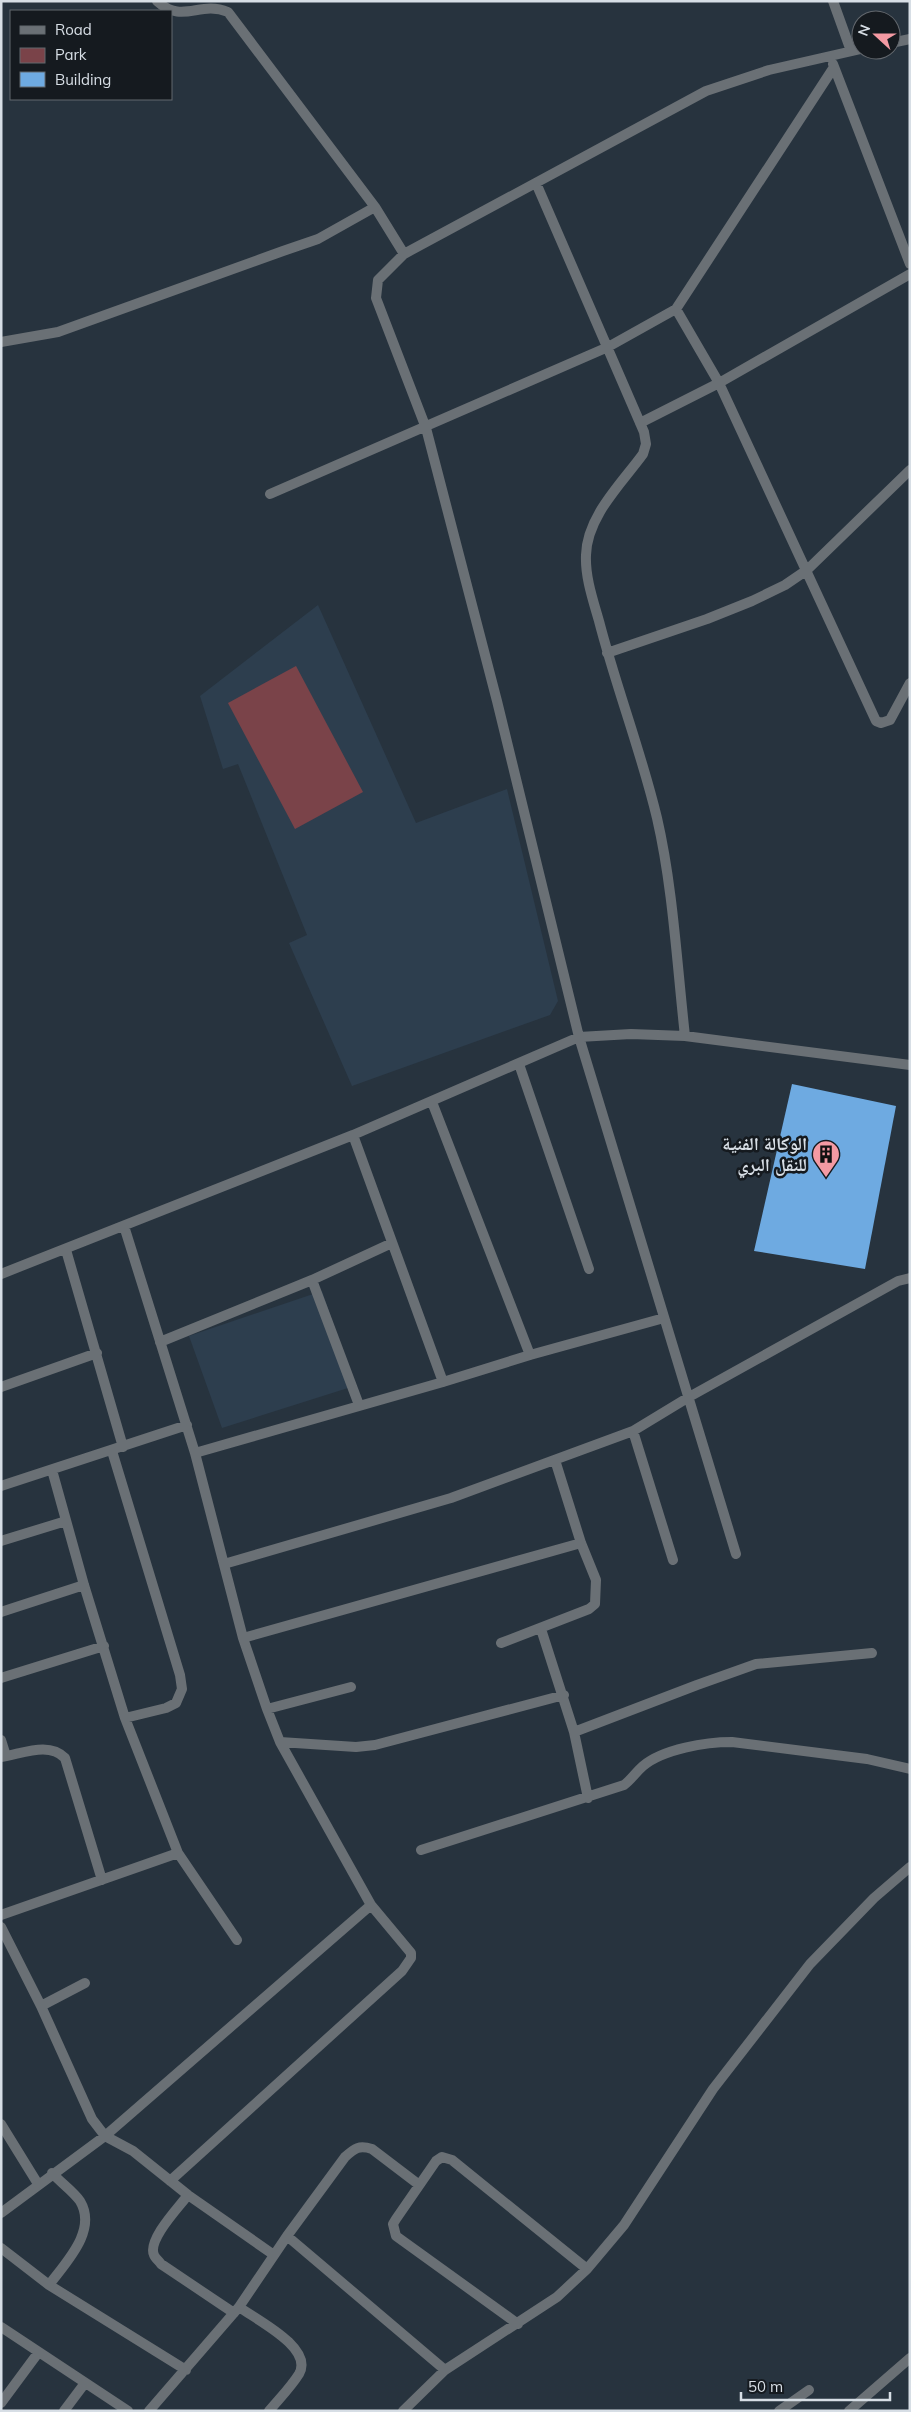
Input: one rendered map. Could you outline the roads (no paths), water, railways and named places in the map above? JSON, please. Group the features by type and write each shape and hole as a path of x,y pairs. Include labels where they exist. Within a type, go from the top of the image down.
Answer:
{"street":[{"path":"157,1 165,8 172,10"},
{"path":"833,1 851,39"},
{"path":"172,10 206,4 218,4 228,12 375,207 404,254"},
{"path":"736,1554 579,1037 497,701 426,428 376,298 378,280 404,254 706,91 736,79 851,51"},
{"path":"830,55 910,264"},
{"path":"270,494 426,428 608,347 676,310 834,67"},
{"path":"536,184 608,347 640,423 646,444 643,454 596,519 590,532 586,554 589,582 607,653 657,818 663,852 685,1036"},
{"path":"1,342 58,332 264,258 318,238 375,207"},
{"path":"640,423 719,383 910,274"},
{"path":"676,310 719,383 808,570 876,720 881,723 890,720 910,683"},
{"path":"607,653 752,601 785,585 808,570 910,470"},
{"path":"1,1274 66,1250 353,1135 579,1037 631,1034 685,1036 910,1065"},
{"path":"519,1064 589,1269"},
{"path":"432,1102 530,1355"},
{"path":"353,1135 444,1382"},
{"path":"124,1226 187,1425 242,1638 267,1709 280,1742 371,1905 407,1946 411,1958 407,1965 170,2181"},
{"path":"160,1342 312,1280 392,1243"},
{"path":"66,1250 123,1447"},
{"path":"224,1564 451,1498 633,1431 689,1397 898,1281 910,1278"},
{"path":"312,1280 359,1405"},
{"path":"195,1453 444,1382 530,1355 664,1318"},
{"path":"1,1387 97,1353"},
{"path":"1,1486 187,1425"},
{"path":"633,1431 674,1560"},
{"path":"112,1451 174,1656 182,1689 176,1703 166,1708 125,1718"},
{"path":"501,1643 541,1629 589,1609 595,1604 596,1580 581,1543 555,1460"},
{"path":"52,1470 84,1585 125,1718 178,1853 237,1940"},
{"path":"1,1541 66,1521"},
{"path":"242,1638 581,1543"},
{"path":"1,1612 84,1585"},
{"path":"541,1629 564,1695 588,1798"},
{"path":"1,1678 104,1646"},
{"path":"574,1732 756,1664 872,1653"},
{"path":"267,1709 351,1687"},
{"path":"280,1742 356,1747 375,1745 564,1695"},
{"path":"1,1740 4,1757 48,1749 59,1752 65,1758 102,1880"},
{"path":"421,1850 624,1785 644,1766 658,1759 684,1748 710,1742 732,1742 866,1759 910,1769"},
{"path":"1,1916 178,1853"},
{"path":"403,2411 446,2370 557,2297 587,2269 624,2225 713,2089 810,1964 867,1904 910,1867"},
{"path":"1,2213 52,2173 105,2136 371,1905"},
{"path":"1,1927 41,2006 92,2119 105,2136 133,2151 188,2195 274,2255"},
{"path":"41,2006 85,1984"},
{"path":"1,2124 38,2184"},
{"path":"149,2411 237,2310 287,2236 345,2157 355,2148 364,2146 372,2148 418,2184"},
{"path":"518,2324 396,2236 393,2224 418,2184 436,2161 446,2157 587,2269"},
{"path":"49,2285 81,2239 84,2227 84,2213 80,2201 52,2173"},
{"path":"188,2195 156,2237 153,2254 161,2264 290,2343 298,2350 302,2358 299,2375 269,2411"},
{"path":"287,2236 446,2370"},
{"path":"1,2248 49,2285 186,2370"},
{"path":"1,2327 128,2411"},
{"path":"1,2403 38,2353"},
{"path":"849,2411 910,2358"},
{"path":"64,2411 85,2383"},
{"path":"779,2411 809,2390"}],"place":[{"name":"الوكالة الفنية للنقل البري","path":"826,1178"}]}
